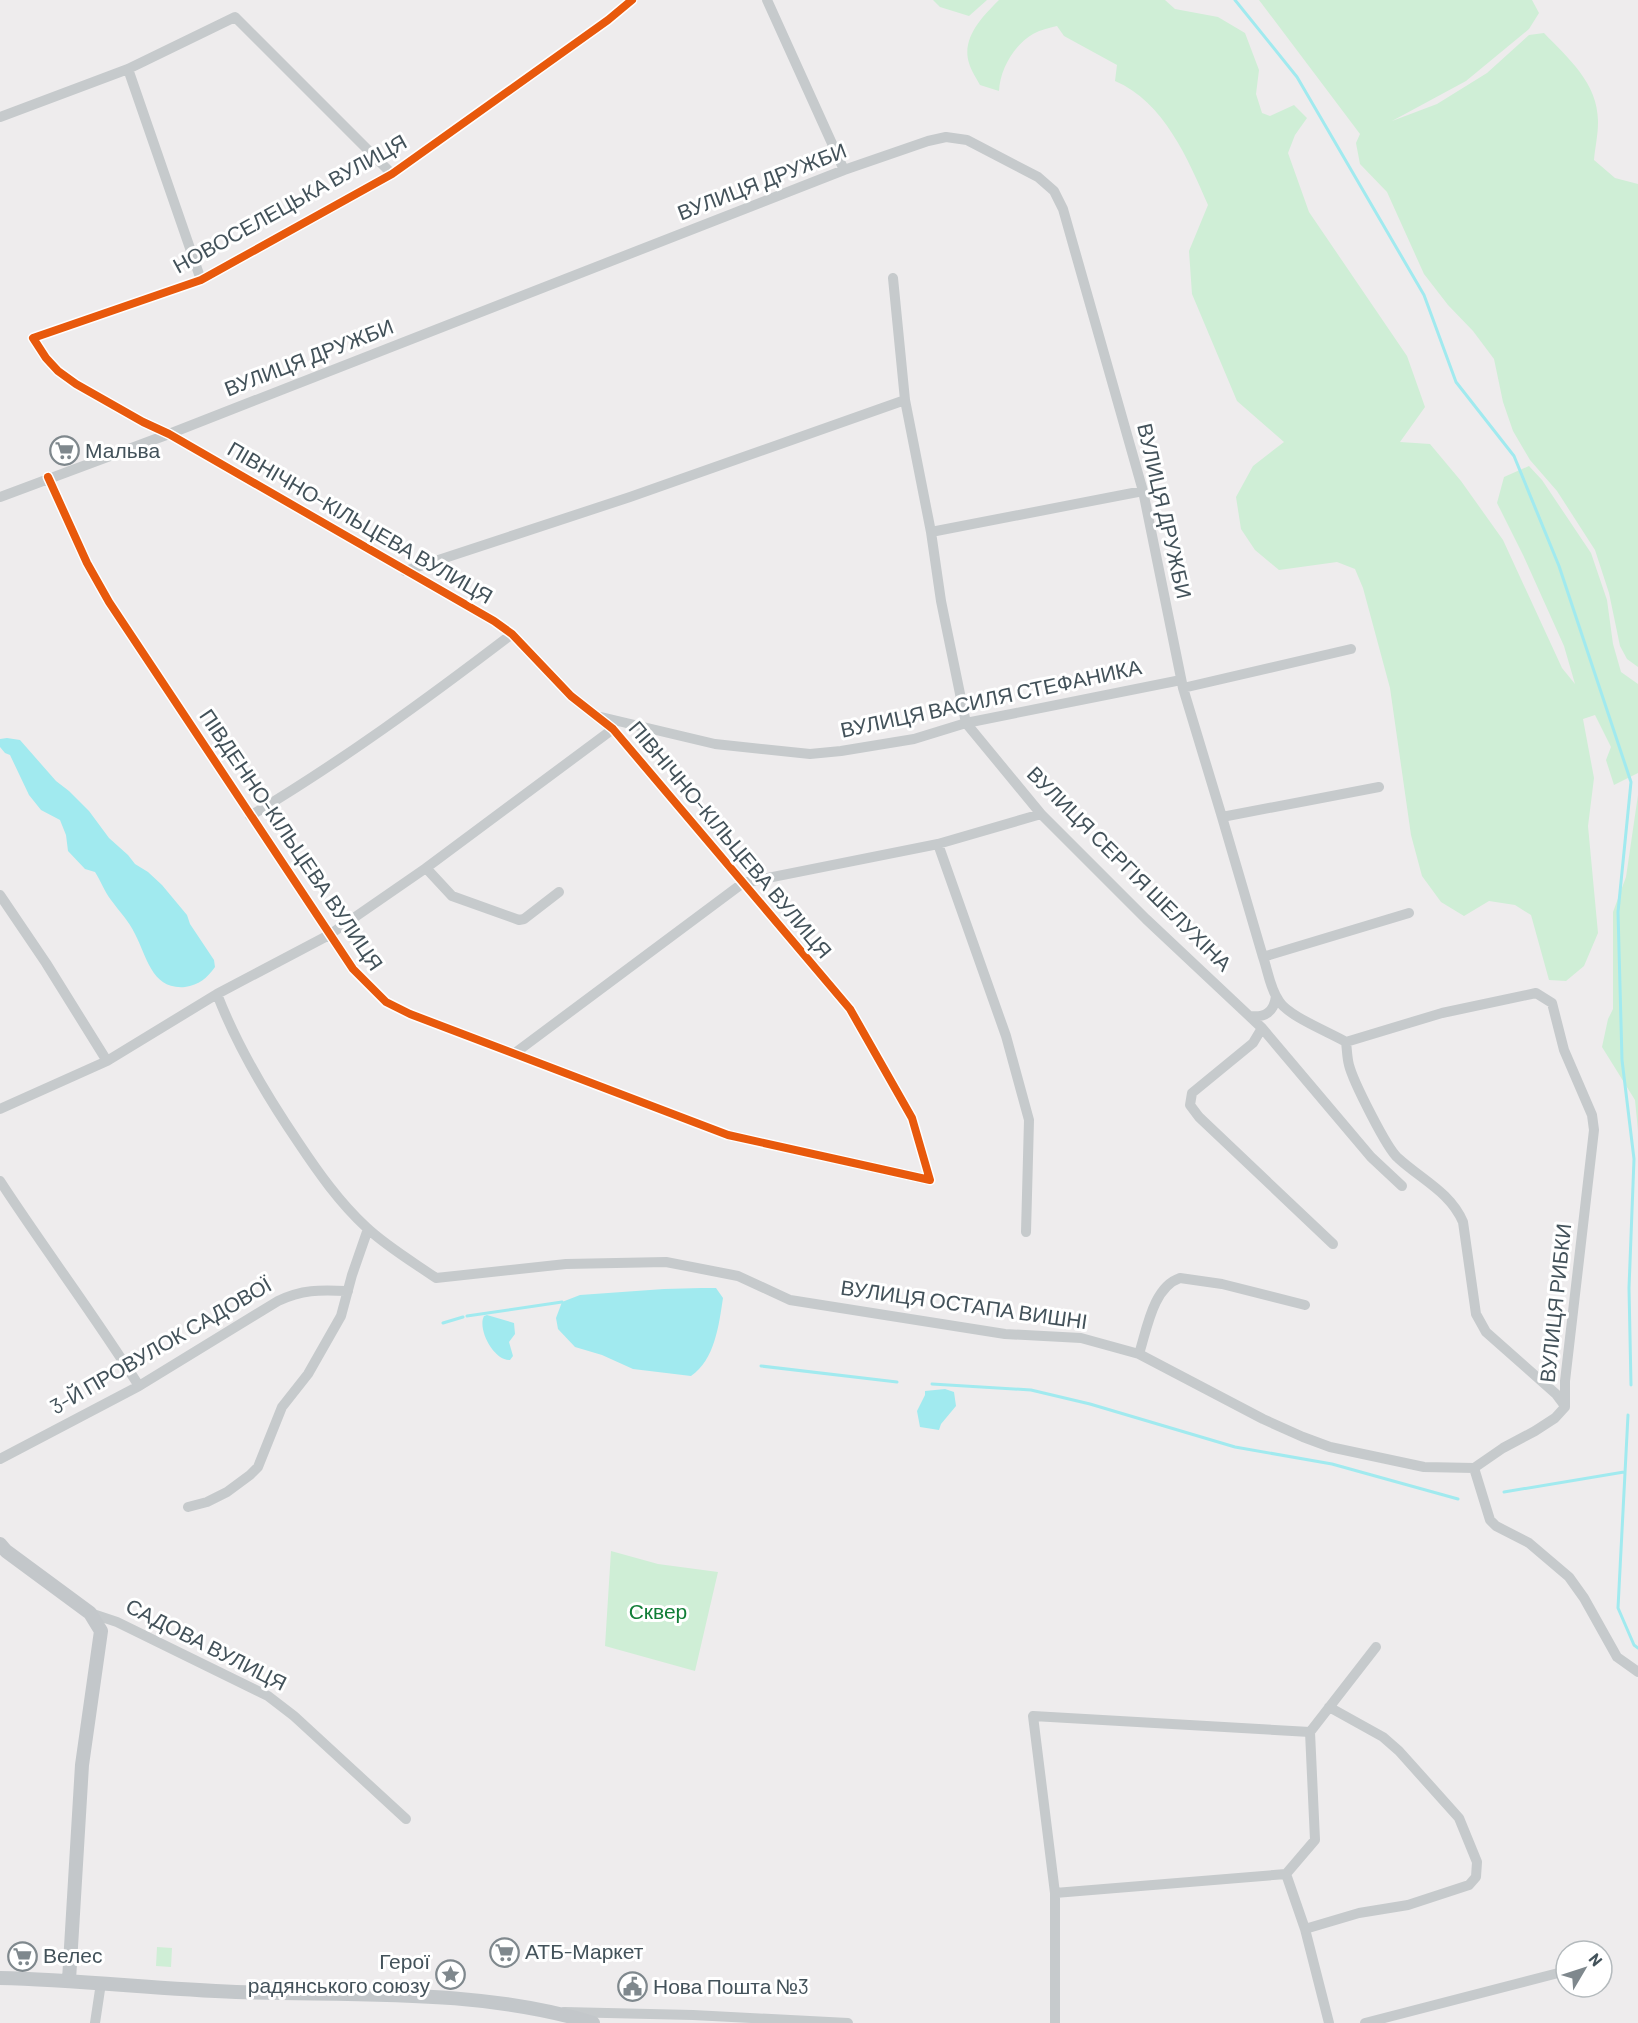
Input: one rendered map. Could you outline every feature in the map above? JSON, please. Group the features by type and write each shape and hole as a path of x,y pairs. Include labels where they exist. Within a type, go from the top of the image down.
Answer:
{"main road":[{"name":"САДОВА ВУЛИЦЯ","path":"0,1544 93,1618"},
{"path":"69,1980 82,1765 101,1631 93,1618"},
{"path":"0,1978 69,1980 234,1992 454,1998 555,2012 593,2023"}],"street":[{"name":"НОВОСЕЛЕЦЬКА ВУЛИЦЯ","path":"33,338 201,279 392,174 608,20 632,0"},
{"path":"767,0 844,170"},
{"path":"0,117 128,69 235,17 392,174"},
{"path":"128,69 201,279"},
{"name":"ВУЛИЦЯ ДРУЖБИ","path":"0,497 48,477 169,434 844,170 928,141 946,137 967,140 1038,177 1054,191 1063,209 1143,490 1182,684 1276,996 1290,1012 1346,1042"},
{"name":"ВУЛИЦЯ СЕРГІЯ ШЕЛУХІНА","path":"893,278 905,400 931,532 940,601 966,723 1041,814 1146,919 1262,1028 1371,1157 1402,1186"},
{"name":"ПІВНІЧНО-КІЛЬЦЕВА ВУЛИЦЯ","path":"33,338 46,358 76,384 169,434 512,634 571,696 613,729 850,1009 912,1118 930,1180"},
{"path":"405,571 630,497 905,400"},
{"name":"ПІВДЕННО-КІЛЬЦЕВА ВУЛИЦЯ","path":"48,477 87,563 109,602 352,969 386,1002 410,1014 728,1135 930,1180"},
{"path":"931,532 1143,490"},
{"path":"250,816 371,739 512,634"},
{"path":"1182,684 1351,649"},
{"name":"ВУЛИЦЯ ВАСИЛЯ СТЕФАНИКА","path":"596,716 715,744 810,753 841,751 914,739 966,723 1182,684"},
{"path":"0,1109 107,1061 217,994 329,935 426,868 613,729"},
{"path":"1222,817 1379,787"},
{"path":"515,1053 742,883 938,844 1041,814"},
{"path":"938,844 1006,1036 1029,1120 1026,1232"},
{"path":"426,868 452,896 519,920 524,919 559,892"},
{"path":"0,895 46,963 107,1061"},
{"path":"1263,957 1409,913"},
{"name":"ВУЛИЦЯ РИБКИ","path":"1536,993 1552,1003 1564,1050 1592,1115 1594,1130 1565,1381 1565,1407 1556,1394 1486,1332 1479,1322 1463,1222 1459,1212 1440,1190 1397,1157 1381,1132 1349,1065 1346,1042 1442,1012 1536,993"},
{"name":"ВУЛИЦЯ ОСТАПА ВИШНІ","path":"217,994 240,1046 279,1113 317,1171 345,1206 368,1229 436,1278 566,1264 666,1262 738,1276 790,1300 1005,1334 1081,1338 1139,1354 1263,1419 1330,1447 1424,1467 1474,1468"},
{"path":"1250,1016 1261,1017 1270,1012 1274,1007 1276,996"},
{"path":"1262,1028 1253,1042 1192,1093 1190,1105 1199,1117 1333,1244"},
{"path":"0,1181 139,1386"},
{"path":"188,1507 207,1502 227,1492 258,1467 282,1407 308,1374 341,1316 368,1229"},
{"path":"1139,1354 1159,1295 1180,1278 1222,1284 1305,1305"},
{"name":"3-Й ПРОВУЛОК САДОВОЇ","path":"0,1459 139,1386 294,1293 314,1289 348,1291"},
{"path":"1565,1407 1555,1418 1474,1468 1490,1520 1496,1526 1529,1543 1569,1577 1584,1598 1617,1657 1638,1672"},
{"name":"САДОВА ВУЛИЦЯ","path":"93,1618 117,1622 268,1696 294,1716 406,1819"},
{"path":"1055,1893 1286,1874 1315,1840 1310,1732 1376,1647"},
{"path":"1305,1929 1359,1913 1408,1905 1469,1885 1474,1881 1478,1872 1477,1862 1460,1818 1407,1759 1383,1737 1329,1707"},
{"path":"1055,2023 1055,1893 1033,1716 1310,1732"},
{"path":"1286,1874 1305,1929 1329,2023"},
{"path":"1365,2023 1554,1974"},
{"path":"95,2023 101,1983"},
{"path":"555,2012 693,2015 848,2023"}],"green space":[{"path":"933,0 987,0 969,16 940,7"},
{"path":"999,0 1165,0 1175,9 1218,17 1245,33 1259,70 1256,94 1262,113 1270,116 1294,105 1307,118 1295,135 1288,153 1309,212 1407,356 1425,407 1400,442 1430,444 1461,481 1503,540 1562,668 1575,684 1564,646 1497,503 1504,477 1529,466 1542,480 1591,553 1607,600 1613,644 1621,672 1638,684 1638,773 1614,785 1606,760 1611,747 1595,715 1583,719 1594,778 1588,826 1598,933 1584,966 1566,981 1549,980 1531,915 1515,905 1489,901 1464,916 1441,902 1422,876 1411,835 1390,688 1363,588 1355,569 1337,562 1279,570 1255,550 1241,529 1236,497 1253,466 1284,442 1237,401 1192,294 1189,251 1208,205 1183,151 1161,117 1132,90 1115,81 1117,65 1064,36 1057,26 1036,33 1020,44 1005,66 999,91 980,85 969,63 968,45 975,28"},
{"path":"1259,0 1532,0 1539,13 1529,29 1466,81 1392,121 1437,104 1487,73 1529,35 1544,33 1572,62 1588,84 1597,109 1598,128 1594,160 1615,178 1638,184 1638,667 1627,659 1620,646 1609,593 1595,550 1557,491 1530,460 1513,431 1503,402 1494,359 1424,274 1387,192 1360,164 1356,143 1360,134"},
{"path":"1638,795 1638,1131 1635,1100 1602,1047 1608,1019 1613,1009 1613,912 1626,877"},
{"name":"Сквер","path":"611,1551 658,1564 718,1572 695,1671 605,1646"},
{"path":"157,1947 172,1948 171,1967 156,1966"}],"water":[{"path":"0,739 20,740 56,781 89,811 109,838 135,864 162,885 187,915 190,924 214,960 215,967 206,978 194,985 174,987 158,978 147,962 133,929 109,897 95,872 85,869 68,851 66,835 60,820 41,810 29,795 10,755 0,747"},
{"path":"716,1288 723,1298 714,1341 706,1361 691,1376 633,1369 602,1355 575,1347 558,1329 556,1318 562,1302 580,1295"},
{"path":"484,1316 514,1323 515,1334 509,1342 513,1356 510,1360 498,1355 488,1343 482,1322"},
{"path":"945,1389 954,1392 956,1406 941,1424 939,1430 920,1427 917,1411 925,1391"}],"waterway":[{"path":"1235,0 1297,77 1424,295 1456,382 1514,456 1559,566 1631,782 1618,912 1622,1060 1634,1159 1629,1288 1631,1385"},
{"path":"467,1316 562,1302"},
{"path":"443,1323 463,1317"},
{"path":"761,1366 897,1382"},
{"path":"932,1384 1031,1390 1090,1404 1235,1447 1332,1464 1458,1499"},
{"path":"1628,1415 1618,1608 1634,1645 1638,1648"},
{"path":"1504,1492 1624,1472"}],"cycle path":[{"path":"48,477 87,563 109,602 353,969 386,1002 410,1014 728,1135 930,1180 912,1118 850,1009 613,729 571,696 512,634 494,621 169,434 76,384 58,371 33,338 201,280 392,174 608,20 632,0"}],"place":[{"name":"Мальва","path":"64,451"},
{"name":"АТБ-Маркет","path":"504,1952"},
{"name":"Велес","path":"22,1956"},
{"name":"Герої радянського союзу","path":"451,1974"},
{"name":"Нова Пошта №3","path":"632,1987"}]}
